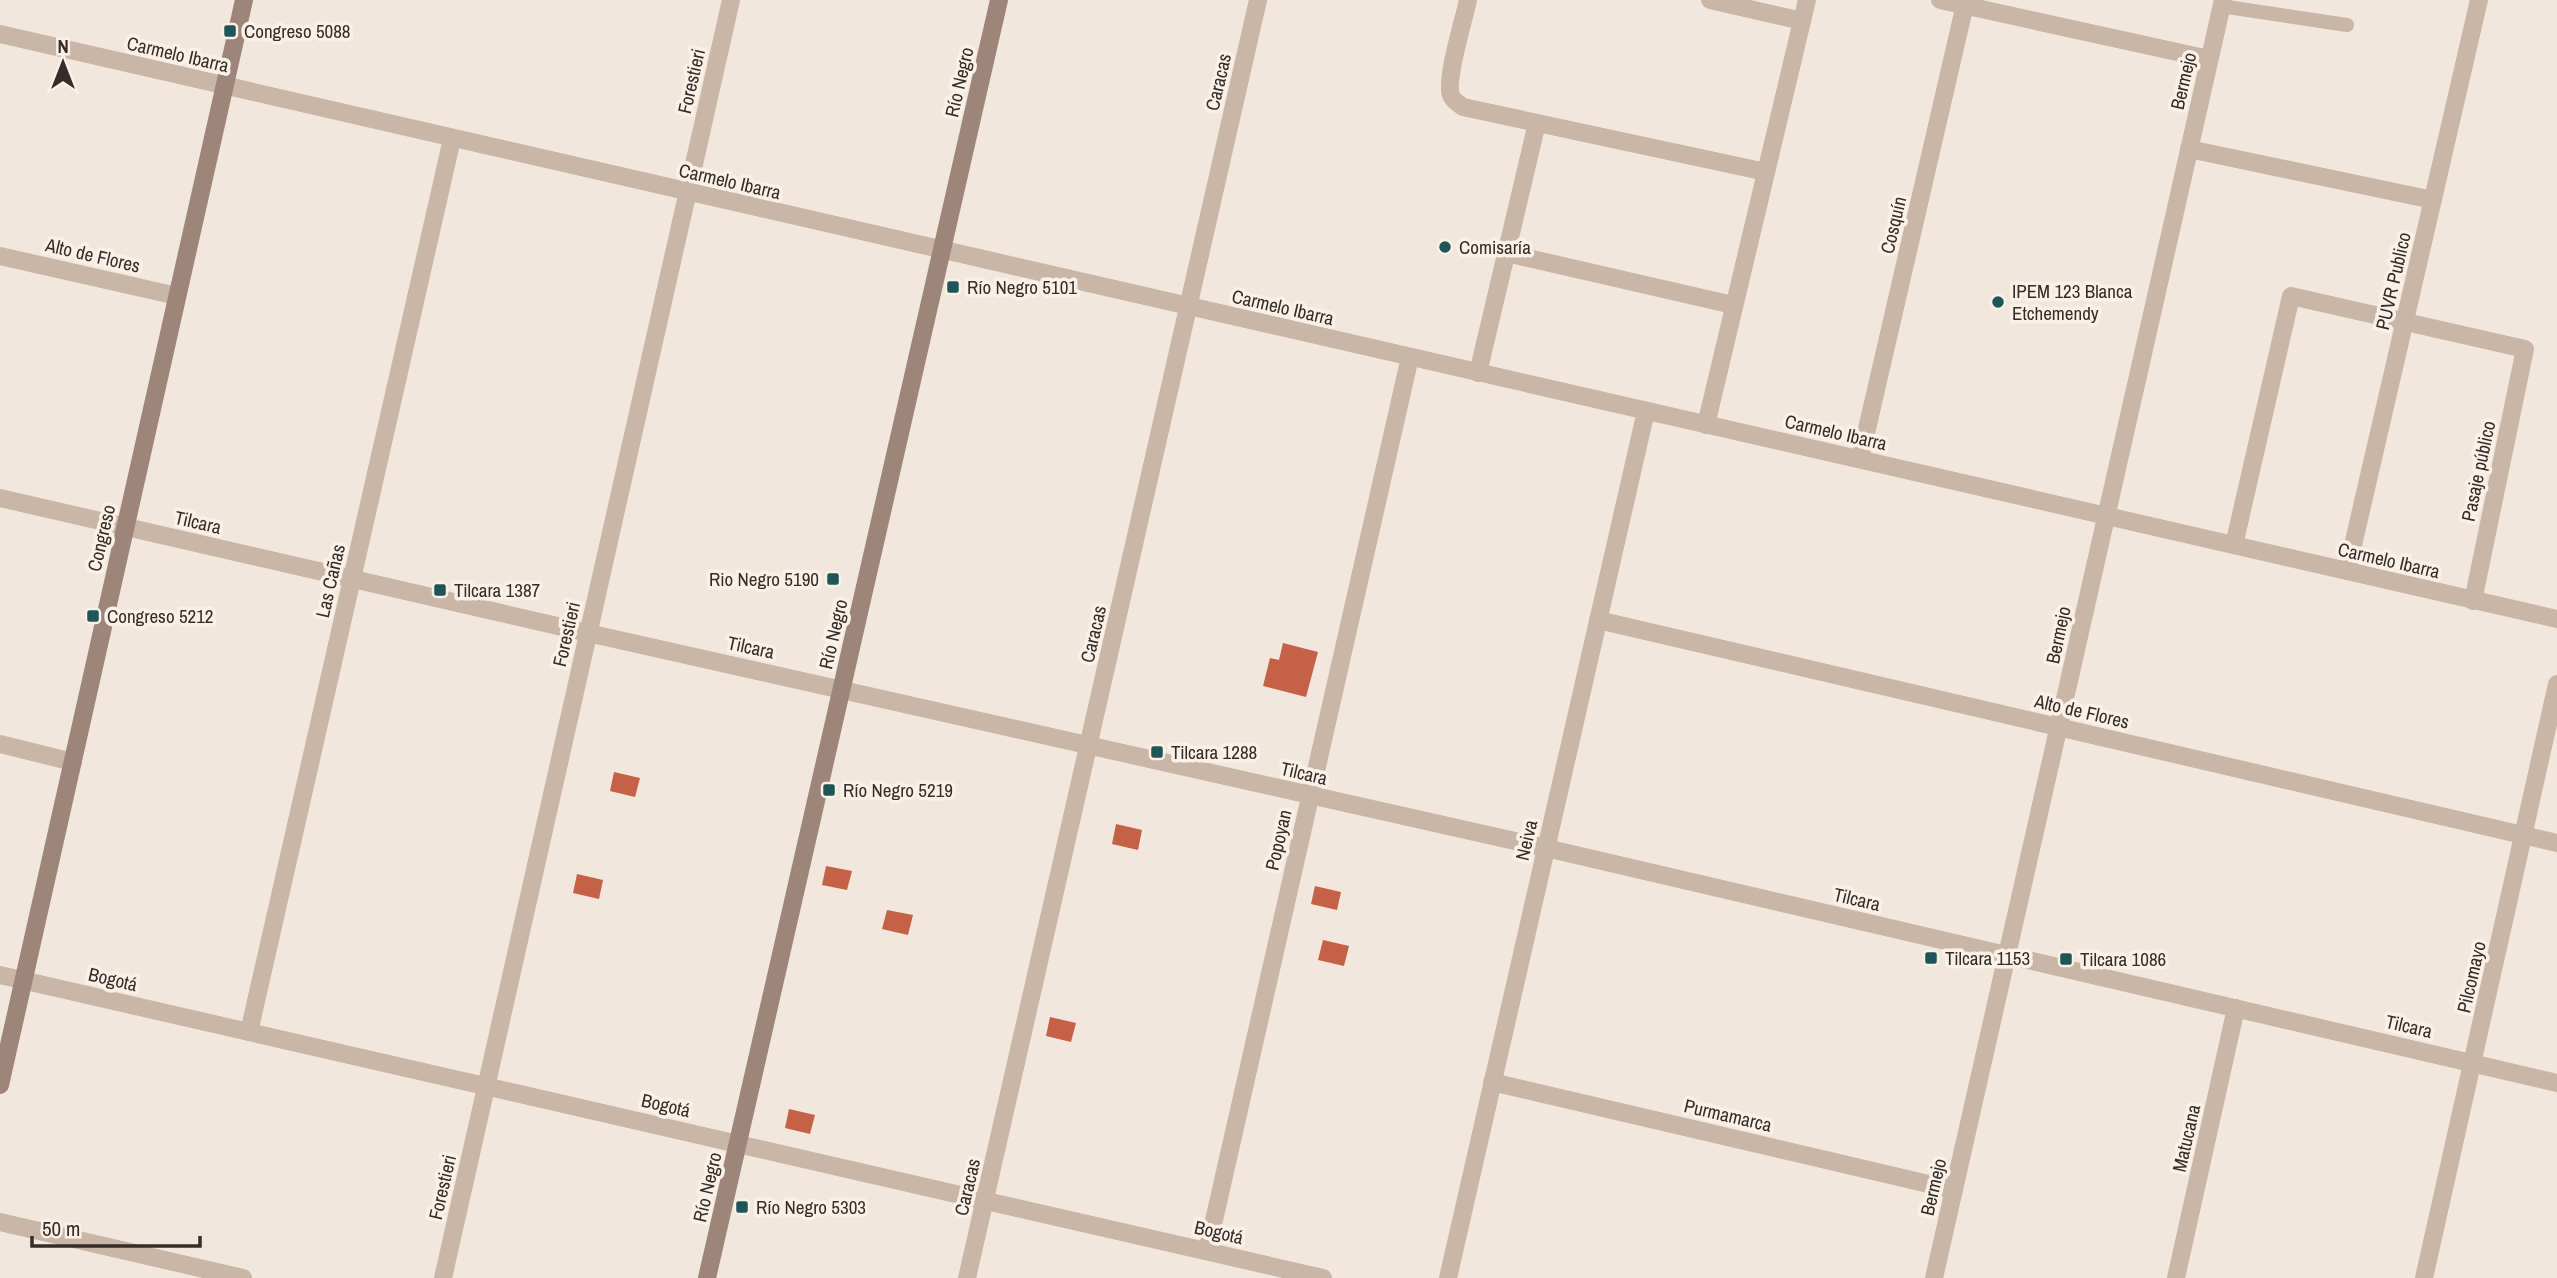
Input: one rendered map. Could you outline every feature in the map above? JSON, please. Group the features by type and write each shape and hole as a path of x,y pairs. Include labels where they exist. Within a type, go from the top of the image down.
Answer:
{"main road":[{"name":"Congreso","path":"0,1085 244,0"},
{"name":"Río Negro","path":"707,1278 999,0"}],"street":[{"name":"Forestieri","path":"443,1278 731,0"},
{"name":"Caracas","path":"967,1278 1258,0"},
{"path":"1468,0 1449,92 1453,100 1463,107 1766,172"},
{"path":"1710,0 1802,21"},
{"path":"1706,425 1807,0"},
{"path":"1940,0 1965,3 2209,59"},
{"name":"PUVR Publico","path":"2347,571 2479,0"},
{"name":"Cosquín","path":"1860,459 1965,3"},
{"name":"Bermejo","path":"1934,1278 2222,3"},
{"name":"Carmelo Ibarra","path":"0,34 2557,619"},
{"path":"1478,373 1537,123"},
{"name":"Las Cañas","path":"249,1032 452,139"},
{"path":"2189,149 2433,200"},
{"path":"1506,253 1733,305"},
{"name":"Alto de Flores","path":"0,256 177,296"},
{"path":"2234,545 2291,296 2405,321"},
{"name":"Pasaje público","path":"2405,321 2525,349 2473,601"},
{"name":"Popoyan","path":"1207,1251 1410,357"},
{"name":"Neiva","path":"1448,1278 1646,411"},
{"name":"Tilcara","path":"0,498 1546,848 2557,1083"},
{"name":"Alto de Flores","path":"1598,620 2557,843"},
{"name":"Pilcomayo","path":"2424,1278 2557,684"},
{"path":"0,744 73,762"},
{"name":"Bogotá","path":"0,975 1322,1278"},
{"name":"Matucana","path":"2176,1278 2236,1008"},
{"name":"Purmamarca","path":"1492,1082 1954,1190"},
{"path":"0,1222 243,1278"}],"lane":[{"path":"2222,3 2347,25"}],"building":[{"path":"1283,643 1318,652 1306,697 1263,686 1270,658 1279,660"},
{"path":"614,772 640,778 635,797 610,791"},
{"path":"1116,824 1142,830 1138,850 1112,844"},
{"path":"826,866 852,871 847,890 822,885"},
{"path":"577,874 603,880 599,899 573,893"},
{"path":"1315,886 1341,892 1337,910 1311,904"},
{"path":"887,910 913,915 908,935 882,929"},
{"path":"1323,940 1349,946 1344,966 1318,960"},
{"path":"1050,1017 1076,1023 1071,1042 1046,1036"},
{"path":"789,1109 815,1115 810,1134 785,1128"}],"place":[{"name":"Congreso 5088","path":"230,31"},
{"name":"Comisaría","path":"1445,247"},
{"name":"Río Negro 5101","path":"953,287"},
{"name":"IPEM 123 Blanca Etchemendy","path":"1998,302"},
{"name":"Rio Negro 5190","path":"833,579"},
{"name":"Tilcara 1387","path":"440,590"},
{"name":"Congreso 5212","path":"93,616"},
{"name":"Tilcara 1288","path":"1157,752"},
{"name":"Río Negro 5219","path":"829,790"},
{"name":"Tilcara 1153","path":"1931,958"},
{"name":"Tilcara 1086","path":"2066,959"},
{"name":"Río Negro 5303","path":"742,1207"}]}
